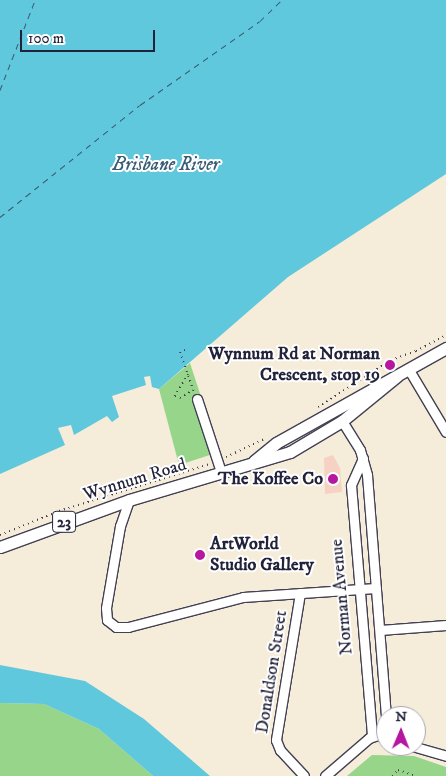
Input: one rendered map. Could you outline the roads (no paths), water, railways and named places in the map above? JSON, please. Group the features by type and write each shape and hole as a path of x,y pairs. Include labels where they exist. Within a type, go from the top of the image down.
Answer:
{"main road":[{"name":"Wynnum Road","path":"254,461 276,443 446,348"},
{"name":"Wynnum Road","path":"0,547 219,467 290,452 342,421 396,377"},
{"name":"Norman Avenue","path":"335,409 342,421"}],"street":[{"path":"409,370 446,432"},
{"path":"198,400 219,467"},
{"name":"Norman Avenue","path":"342,421 363,458 380,630 385,706"},
{"name":"Norman Avenue","path":"363,458 351,481 372,736"},
{"path":"129,500 120,526 106,611 108,621 116,627 126,628 228,600 376,588"},
{"name":"Donaldson Street","path":"300,593 276,740 280,750 304,776"},
{"path":"380,630 446,625"},
{"path":"325,776 372,736 376,735"},
{"path":"426,750 446,756"}],"water":[{"name":"Brisbane River","path":"0,0 446,0 446,174 288,277 159,389 152,387 150,376 144,377 146,385 112,396 119,417 112,422 107,416 74,435 71,425 58,428 65,445 0,474"},
{"path":"0,665 85,681 144,719 210,776 153,776 99,729 44,704 0,703"}],"place":[{"name":"Wynnum Rd at Norman Crescent, stop 19","path":"390,365"},
{"name":"The Koffee Co","path":"333,479"},
{"name":"ArtWorld Studio Gallery","path":"200,555"}]}
